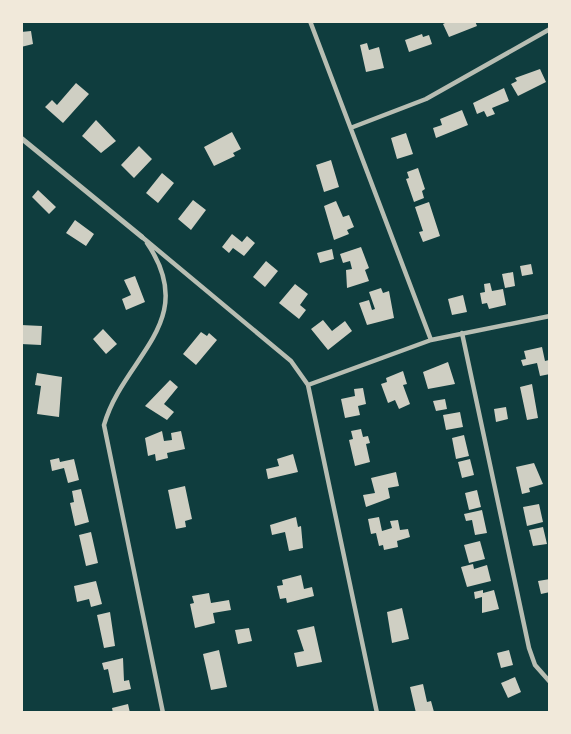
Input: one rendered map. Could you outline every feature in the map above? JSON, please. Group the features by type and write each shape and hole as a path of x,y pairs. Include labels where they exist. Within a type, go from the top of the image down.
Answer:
{"street":[{"path":"310,21 431,340"},
{"path":"352,127 426,99 550,29"},
{"path":"21,138 291,360 308,385 377,713"},
{"path":"142,237 163,273 167,296 164,318 154,339 110,404 104,425 163,713"},
{"path":"308,385 431,340 550,316"},
{"path":"462,333 529,648 535,665 550,682"}],"building":[{"path":"449,21 475,21 477,26 449,37 443,24"},
{"path":"31,31 33,44 21,47 21,32"},
{"path":"422,34 423,37 429,35 432,44 409,52 405,40"},
{"path":"367,43 369,50 379,47 384,68 366,72 360,45"},
{"path":"540,69 546,82 518,96 511,84 517,81 515,78"},
{"path":"76,83 89,94 63,123 45,107 52,100 57,105"},
{"path":"504,88 509,101 492,108 495,114 487,117 484,111 477,114 473,103"},
{"path":"462,110 468,125 436,138 433,128 442,125 440,119"},
{"path":"96,120 116,141 101,153 82,136"},
{"path":"232,132 241,149 233,153 235,156 214,166 204,147"},
{"path":"406,133 413,154 397,159 391,138"},
{"path":"139,146 152,159 134,178 121,165"},
{"path":"331,160 339,187 324,192 316,165"},
{"path":"418,168 425,189 422,191 424,198 414,202 406,179 409,178 407,172"},
{"path":"162,173 174,183 158,203 146,193"},
{"path":"38,190 56,207 49,214 32,197"},
{"path":"193,200 206,210 191,230 178,219"},
{"path":"336,201 343,217 349,215 354,227 347,230 349,234 334,240 324,206"},
{"path":"429,202 440,236 423,242 419,232 423,231 415,207"},
{"path":"75,220 94,234 86,246 66,233"},
{"path":"232,234 242,242 247,236 255,243 244,256 233,248 229,253 222,247"},
{"path":"361,247 369,268 365,270 369,281 347,288 346,270 352,269 350,261 343,263 340,254"},
{"path":"332,249 334,259 320,263 317,253"},
{"path":"266,261 278,271 265,287 253,277"},
{"path":"531,264 533,274 522,276 520,266"},
{"path":"513,272 515,286 505,288 502,274"},
{"path":"135,276 145,302 126,310 122,299 131,295 124,280"},
{"path":"490,283 492,291 503,289 506,305 489,309 487,303 482,304 480,293 485,292 484,284"},
{"path":"295,284 308,294 300,305 306,310 299,319 279,303"},
{"path":"381,288 383,293 389,291 394,318 367,325 359,303 369,300 372,310 375,309 369,292"},
{"path":"463,295 467,312 452,315 448,299"},
{"path":"323,320 332,331 345,321 352,331 328,350 311,329"},
{"path":"21,325 42,326 41,345 21,344"},
{"path":"103,329 117,344 106,354 93,339"},
{"path":"201,332 207,336 209,333 217,340 196,365 183,354"},
{"path":"542,347 545,361 549,360 550,374 540,376 537,363 523,366 521,360 526,359 524,351"},
{"path":"448,362 455,384 428,389 423,372"},
{"path":"403,371 407,384 403,385 410,404 399,409 395,400 388,403 381,384 387,382 386,378"},
{"path":"37,373 62,377 59,417 37,414 41,386 35,385"},
{"path":"170,380 178,387 164,404 174,412 167,420 145,406"},
{"path":"532,384 538,418 527,420 520,387"},
{"path":"363,388 366,404 358,406 360,415 345,418 341,399 355,396 354,389"},
{"path":"445,399 447,409 436,411 433,401"},
{"path":"506,407 508,419 496,422 494,409"},
{"path":"460,412 463,427 446,430 443,415"},
{"path":"361,429 363,437 368,436 370,443 366,444 370,462 355,466 349,440 353,439 351,431"},
{"path":"162,431 164,441 172,440 171,433 181,431 185,449 167,453 168,458 156,461 155,454 148,456 145,438"},
{"path":"464,435 469,456 456,459 452,438"},
{"path":"293,454 298,472 268,479 266,469 279,466 277,459"},
{"path":"59,458 60,462 74,459 79,480 68,483 64,468 52,471 50,460"},
{"path":"470,459 474,475 462,478 458,462"},
{"path":"534,463 543,484 529,488 530,492 522,494 516,467"},
{"path":"396,472 399,486 388,488 390,498 366,507 363,495 375,493 371,478"},
{"path":"185,486 192,519 185,521 186,527 176,529 168,490"},
{"path":"81,489 89,522 75,526 70,503 74,502 72,491"},
{"path":"477,490 481,507 469,510 465,493"},
{"path":"539,504 543,522 527,526 523,507"},
{"path":"482,510 487,533 475,535 472,520 466,521 464,514"},
{"path":"296,517 298,527 301,526 303,548 289,551 285,532 272,535 270,525"},
{"path":"379,517 382,531 392,528 390,521 398,520 400,530 408,529 410,537 397,541 398,547 384,550 383,545 379,546 376,533 371,534 368,519"},
{"path":"543,527 547,544 533,546 529,530"},
{"path":"91,532 98,563 86,566 79,535"},
{"path":"480,541 485,559 469,563 464,545"},
{"path":"473,564 474,569 487,565 491,581 467,587 461,567"},
{"path":"301,575 304,589 312,587 314,596 287,603 286,598 280,599 277,586 283,585 282,580"},
{"path":"550,579 550,592 541,594 538,581"},
{"path":"96,581 102,604 91,607 89,599 77,602 74,586"},
{"path":"483,590 483,593 494,590 499,609 482,613 482,597 475,599 474,592"},
{"path":"209,593 211,603 229,600 231,610 213,613 215,623 195,628 190,604 194,603 192,596"},
{"path":"402,608 409,639 392,643 387,612"},
{"path":"110,612 115,646 104,648 97,615"},
{"path":"314,626 322,662 297,667 294,653 304,651 297,630"},
{"path":"249,628 252,641 238,644 235,630"},
{"path":"219,650 227,687 211,690 203,654"},
{"path":"509,650 513,665 501,668 497,653"},
{"path":"123,658 124,681 129,680 131,689 113,693 108,669 104,670 102,663"},
{"path":"515,677 521,692 508,698 501,683"},
{"path":"423,684 427,702 431,701 434,712 416,713 410,687"},
{"path":"128,704 130,713 113,713 112,708"}]}
